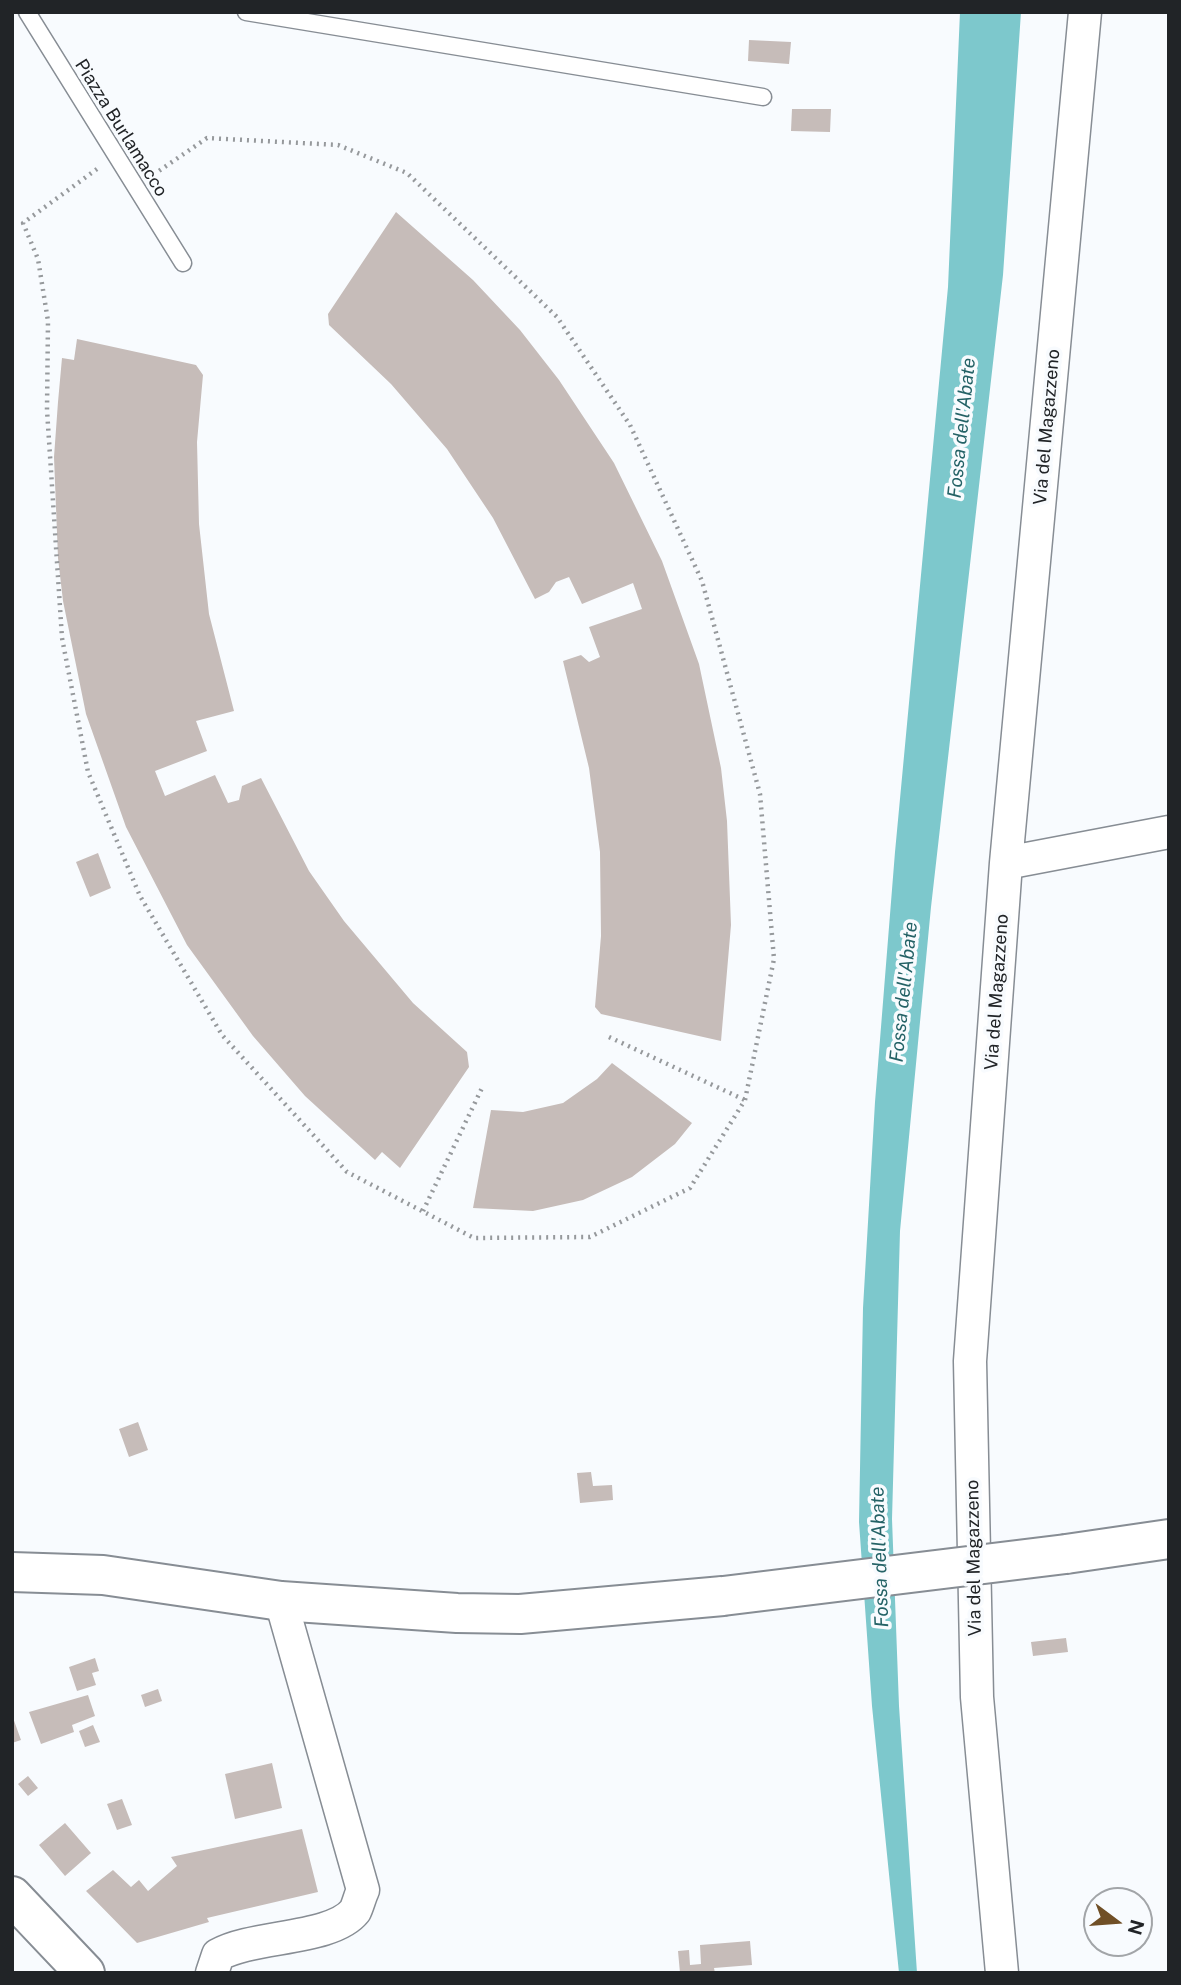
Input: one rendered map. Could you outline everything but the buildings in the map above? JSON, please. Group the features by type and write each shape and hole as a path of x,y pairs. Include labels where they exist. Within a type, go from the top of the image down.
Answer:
{"street":[{"name":"Via del Magazzeno","path":"1002,1973 977,1697 970,1361 1006,863 1085,12"},
{"path":"1006,863 1169,832"},
{"path":"18,1568 103,1575 281,1601 457,1613 520,1614 723,1596 1169,1539"},
{"path":"212,1973 218,1955 233,1947 334,1927 355,1910 363,1890 281,1601"},
{"path":"12,1896 85,1973"}],"lane":[{"name":"Piazza Burlamacco","path":"27,12 183,264"},
{"path":"246,12 763,97"}],"path":[{"path":"116,155 23,223 38,259 48,321 47,410 62,638 88,772 140,896 222,1035 347,1172 474,1238 590,1237 690,1188 744,1100 774,958 760,794 702,581 622,415 556,317 407,173 338,145 207,138 135,187"},
{"path":"609,1037 744,1100"},
{"path":"423,1211 482,1088"}],"water":[{"name":"Fossa dell'Abate","path":"960,12 1021,12 1003,275 931,907 900,1231 892,1519 899,1706 917,1973 899,1973 872,1706 859,1522 863,1308 875,1102 895,852 948,287"}]}
